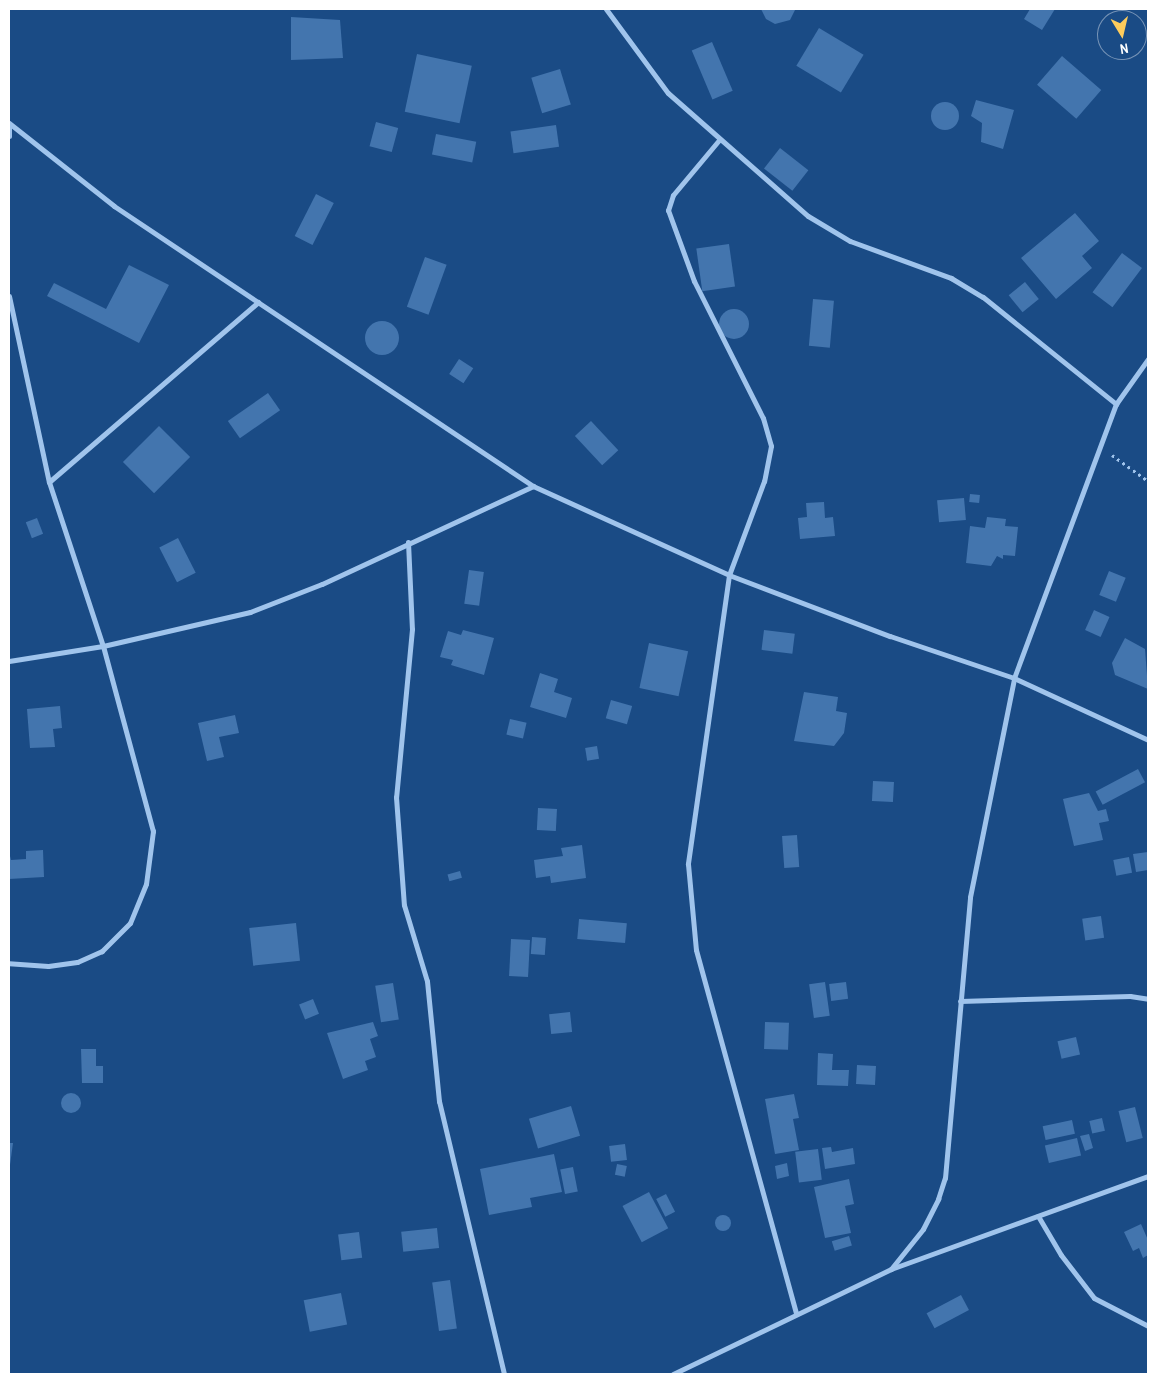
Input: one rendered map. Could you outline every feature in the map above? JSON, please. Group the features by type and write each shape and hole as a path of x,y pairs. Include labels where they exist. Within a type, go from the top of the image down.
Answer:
{"street":[{"path":"606,9 668,93 719,140 808,216 850,241 951,278 983,297 1116,404"},
{"path":"9,124 9,136"},
{"path":"9,124 114,206 533,486 729,575 890,636 1014,678 1148,740"},
{"path":"719,140 673,195 668,210 694,281 770,434 770,463 729,575 688,864 696,950 796,1313"},
{"path":"9,296 49,482 103,646 153,831 146,884 130,923 102,951 77,962 48,966 9,963"},
{"path":"49,482 258,302"},
{"path":"891,1270 923,1229 945,1178 970,897 1014,678 1116,404 1148,359"},
{"path":"9,661 103,646 250,612 322,584 408,542 533,486"},
{"path":"408,542 412,629 396,797 404,905 427,981 439,1102 504,1374"},
{"path":"960,1001 1130,996 1148,999"},
{"path":"674,1374 714,1357 796,1313 891,1270 1148,1176"},
{"path":"1038,1216 1062,1255 1094,1298 1148,1326"}],"path":[{"path":"1101,445 1148,481"}],"building":[{"path":"761,9 795,10 790,20 775,24 766,19"},
{"path":"1030,9 1055,9 1042,30 1024,19"},
{"path":"291,17 340,20 343,58 291,60"},
{"path":"819,28 864,55 841,92 796,66"},
{"path":"712,42 733,91 712,99 692,51"},
{"path":"417,54 472,66 460,123 405,112"},
{"path":"1062,56 1101,90 1076,119 1037,85"},
{"path":"560,69 571,104 542,113 531,78"},
{"path":"976,100 1014,110 1003,149 981,142 982,123 971,116"},
{"path":"945,102 955,106 959,116 955,126 945,130 935,126 931,116 935,106"},
{"path":"376,122 398,128 392,152 370,146"},
{"path":"556,125 559,147 514,153 510,131"},
{"path":"436,134 476,142 472,162 432,155"},
{"path":"780,148 808,170 792,191 764,168"},
{"path":"316,194 334,203 312,245 295,236"},
{"path":"1075,213 1099,241 1082,256 1092,268 1056,299 1021,258"},
{"path":"729,244 735,287 702,291 696,249"},
{"path":"1122,253 1142,268 1112,307 1093,292"},
{"path":"425,257 447,265 428,315 407,307"},
{"path":"129,265 169,285 139,343 47,296 54,283 106,309"},
{"path":"1025,282 1039,299 1023,312 1009,295"},
{"path":"813,299 834,301 830,348 809,346"},
{"path":"734,309 744,314 749,324 744,334 734,339 724,334 719,324 724,314"},
{"path":"382,321 389,322 394,326 398,331 398,345 394,350 389,354 382,355 375,354 370,350 366,345 365,338 366,331 370,326 375,322"},
{"path":"459,359 473,368 463,383 449,374"},
{"path":"268,393 280,410 240,438 228,421"},
{"path":"591,421 618,450 602,465 575,436"},
{"path":"159,426 190,457 154,493 123,462"},
{"path":"970,494 980,495 979,503 969,502"},
{"path":"964,498 966,520 939,522 937,500"},
{"path":"824,502 825,518 833,517 835,536 800,539 798,518 807,517 806,503"},
{"path":"987,517 1006,519 1005,526 1018,527 1015,556 1003,555 1003,559 997,556 991,566 966,563 970,526 985,528"},
{"path":"37,518 43,534 32,538 26,522"},
{"path":"178,538 196,573 177,582 159,548"},
{"path":"469,570 484,572 479,606 464,604"},
{"path":"1109,571 1126,578 1116,602 1099,595"},
{"path":"1094,610 1110,617 1101,637 1085,630"},
{"path":"463,630 494,638 484,675 451,665 453,660 440,657 448,631 461,635"},
{"path":"764,630 795,634 792,654 762,650"},
{"path":"1125,638 1145,649 1148,689 1115,675 1112,663"},
{"path":"649,643 688,651 679,696 639,688"},
{"path":"540,673 558,679 554,692 572,698 566,718 530,707"},
{"path":"804,692 838,697 836,711 847,713 844,733 834,746 794,741"},
{"path":"611,700 632,706 627,724 606,718"},
{"path":"60,706 62,728 53,729 55,747 30,748 27,709"},
{"path":"235,715 239,733 219,737 224,757 207,761 198,723"},
{"path":"510,719 527,723 523,738 506,735"},
{"path":"597,746 599,759 587,761 585,748"},
{"path":"1138,769 1145,782 1103,805 1096,792"},
{"path":"873,781 894,782 893,802 872,801"},
{"path":"1089,793 1098,811 1106,809 1109,821 1099,823 1103,840 1074,846 1063,799"},
{"path":"538,808 557,809 556,831 537,830"},
{"path":"797,835 799,867 784,868 782,836"},
{"path":"582,845 586,878 551,883 550,876 536,878 534,860 563,856 561,848"},
{"path":"43,850 44,877 9,879 9,852 11,860 26,859 26,851"},
{"path":"1148,852 1148,870 1136,872 1133,854"},
{"path":"1129,857 1132,873 1116,876 1113,860"},
{"path":"460,871 462,878 449,881 448,875"},
{"path":"1101,916 1104,938 1085,940 1082,919"},
{"path":"579,919 627,923 625,943 577,939"},
{"path":"296,923 300,961 253,966 249,928"},
{"path":"532,937 546,938 545,955 531,954"},
{"path":"511,939 530,940 528,977 509,976"},
{"path":"825,982 830,1016 814,1018 809,984"},
{"path":"846,982 848,999 831,1001 829,984"},
{"path":"393,983 399,1020 381,1022 375,986"},
{"path":"313,999 319,1014 305,1019 299,1005"},
{"path":"570,1012 572,1032 551,1034 549,1014"},
{"path":"373,1022 378,1036 370,1039 376,1057 365,1061 368,1070 343,1079 327,1033"},
{"path":"765,1022 789,1023 788,1050 764,1049"},
{"path":"1076,1037 1080,1055 1062,1059 1057,1041"},
{"path":"81,1049 96,1049 96,1066 103,1066 103,1083 82,1083"},
{"path":"818,1053 833,1054 832,1070 849,1070 848,1086 817,1085"},
{"path":"857,1065 876,1066 875,1085 856,1084"},
{"path":"71,1093 78,1096 81,1103 78,1110 71,1113 64,1110 61,1103 64,1096"},
{"path":"794,1094 799,1118 793,1119 799,1150 775,1154 765,1099"},
{"path":"571,1106 580,1136 538,1149 529,1119"},
{"path":"1135,1107 1143,1138 1126,1142 1119,1111"},
{"path":"1102,1118 1105,1131 1092,1134 1089,1121"},
{"path":"1072,1120 1075,1134 1046,1140 1043,1126"},
{"path":"1089,1134 1093,1148 1085,1151 1080,1136"},
{"path":"1077,1138 1081,1156 1049,1163 1045,1145"},
{"path":"9,1143 13,1143 10,1165 9,1165"},
{"path":"625,1144 627,1160 611,1162 609,1146"},
{"path":"831,1147 832,1152 853,1148 855,1164 825,1169 822,1148"},
{"path":"818,1149 822,1180 799,1183 795,1152"},
{"path":"554,1154 562,1192 530,1198 532,1207 489,1215 480,1169"},
{"path":"787,1163 789,1176 777,1179 775,1166"},
{"path":"617,1164 627,1166 625,1177 615,1175"},
{"path":"573,1167 578,1192 565,1194 560,1169"},
{"path":"849,1179 854,1204 845,1206 851,1233 825,1238 814,1187"},
{"path":"649,1192 668,1228 642,1242 623,1206"},
{"path":"666,1194 675,1212 665,1217 656,1199"},
{"path":"720,1215 726,1215 731,1220 729,1229 720,1231 715,1226 715,1220"},
{"path":"1141,1224 1148,1240 1148,1255 1143,1258 1139,1248 1133,1251 1124,1232"},
{"path":"437,1228 439,1248 403,1252 401,1232"},
{"path":"359,1232 362,1258 341,1260 338,1235"},
{"path":"849,1236 852,1246 835,1251 832,1241"},
{"path":"450,1280 457,1329 439,1331 432,1283"},
{"path":"341,1293 347,1324 310,1332 304,1300"},
{"path":"961,1295 969,1310 935,1328 927,1313"}]}
